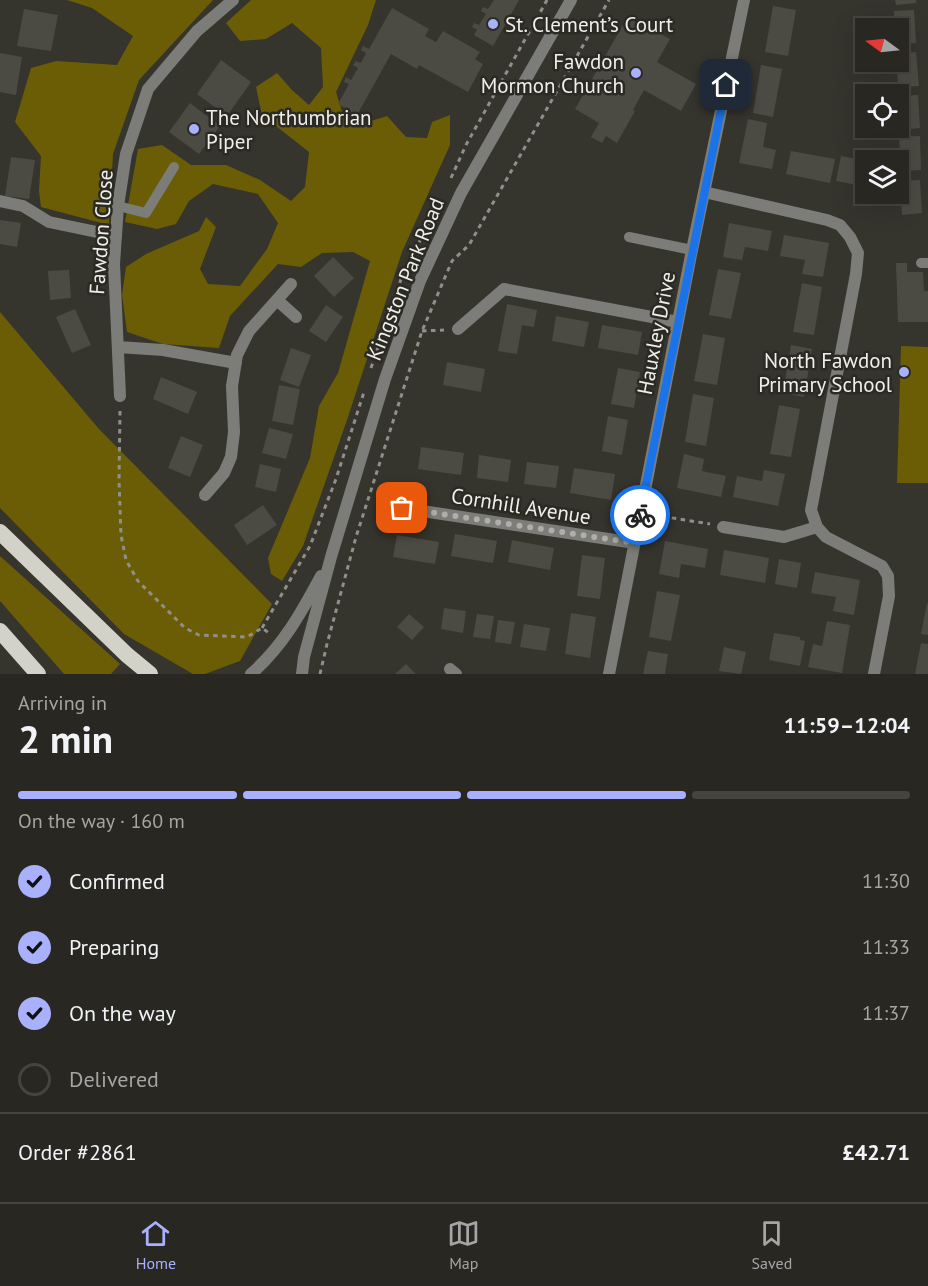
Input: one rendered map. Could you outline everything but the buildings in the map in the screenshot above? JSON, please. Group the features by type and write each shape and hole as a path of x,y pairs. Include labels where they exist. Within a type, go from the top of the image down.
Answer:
{"highway":[{"path":"0,532 127,655 150,674"},
{"path":"0,631 38,674"}],"street":[{"name":"Fawdon Close","path":"120,396 114,264 118,206 126,154 148,89 197,31 233,0"},
{"name":"Kingston Park Road","path":"302,674 304,657 331,557 385,379 420,281 461,193 571,0"},
{"name":"Hauxley Drive","path":"609,674 692,250 744,0"},
{"path":"704,192 827,219 840,225 850,237 858,253 856,274 811,510 817,527 826,537 882,566 888,576 889,596 874,674"},
{"path":"0,201 23,206 49,222 116,236"},
{"path":"205,495 224,473 231,457 234,432 232,386 237,355 249,331 291,284"},
{"path":"458,329 504,289 678,322"},
{"path":"277,300 296,317"},
{"path":"118,348 163,350 236,363"},
{"name":"Cornhill Avenue","path":"402,508 635,543"},
{"path":"723,527 784,537 817,527"},
{"name":"Kingston Park Road","path":"251,674 283,641 302,612 331,557"}],"lane":[{"path":"118,206 146,213 174,167"},
{"path":"629,237 692,250"}],"path":[{"path":"320,674 356,537 422,331 452,261 469,245 609,0"},
{"path":"422,331 458,329"},
{"path":"120,396 121,535 126,560 138,581 185,628 199,635 247,637 262,628 268,633"},
{"path":"641,512 723,527"}],"shaded area":[{"path":"67,0 213,0 139,80 113,154 109,225 41,207 39,191 41,156 15,122 31,68 56,61 117,65 133,36 92,8"},
{"path":"251,0 376,0 368,25 336,92 343,115 368,122 387,116 406,137 427,138 432,122 450,115 450,145 402,252 303,546 282,581 271,574 268,558 310,458 319,406 338,373 370,261 353,252 322,253 301,267 278,264 230,316 219,348 163,344 127,332 122,295 126,267 146,254 199,231 206,217 216,227 200,269 208,284 240,286 267,249 278,223 258,194 213,184 189,201 176,224 157,229 125,222 138,149 162,145 191,165 226,165 260,180 291,201 305,187 309,152 262,115 256,87 277,73 309,105 323,87 321,48 292,23 266,39 240,41 226,23"},
{"path":"0,312 99,429 272,604 240,661 205,674 193,674 124,634 0,508"},
{"path":"901,346 928,347 928,483 897,483"},
{"path":"0,556 120,664 111,674 64,674 0,601"}],"way so far":[{"path":"402,508 635,543 640,515"}],"place":[{"name":"St. Clement’s Court","path":"493,24"},
{"name":"Fawdon Mormon Church","path":"636,73"},
{"name":"The Northumbrian Piper","path":"194,129"},
{"name":"North Fawdon Primary School","path":"904,372"}],"route":[{"path":"640,515 726,85"}]}
